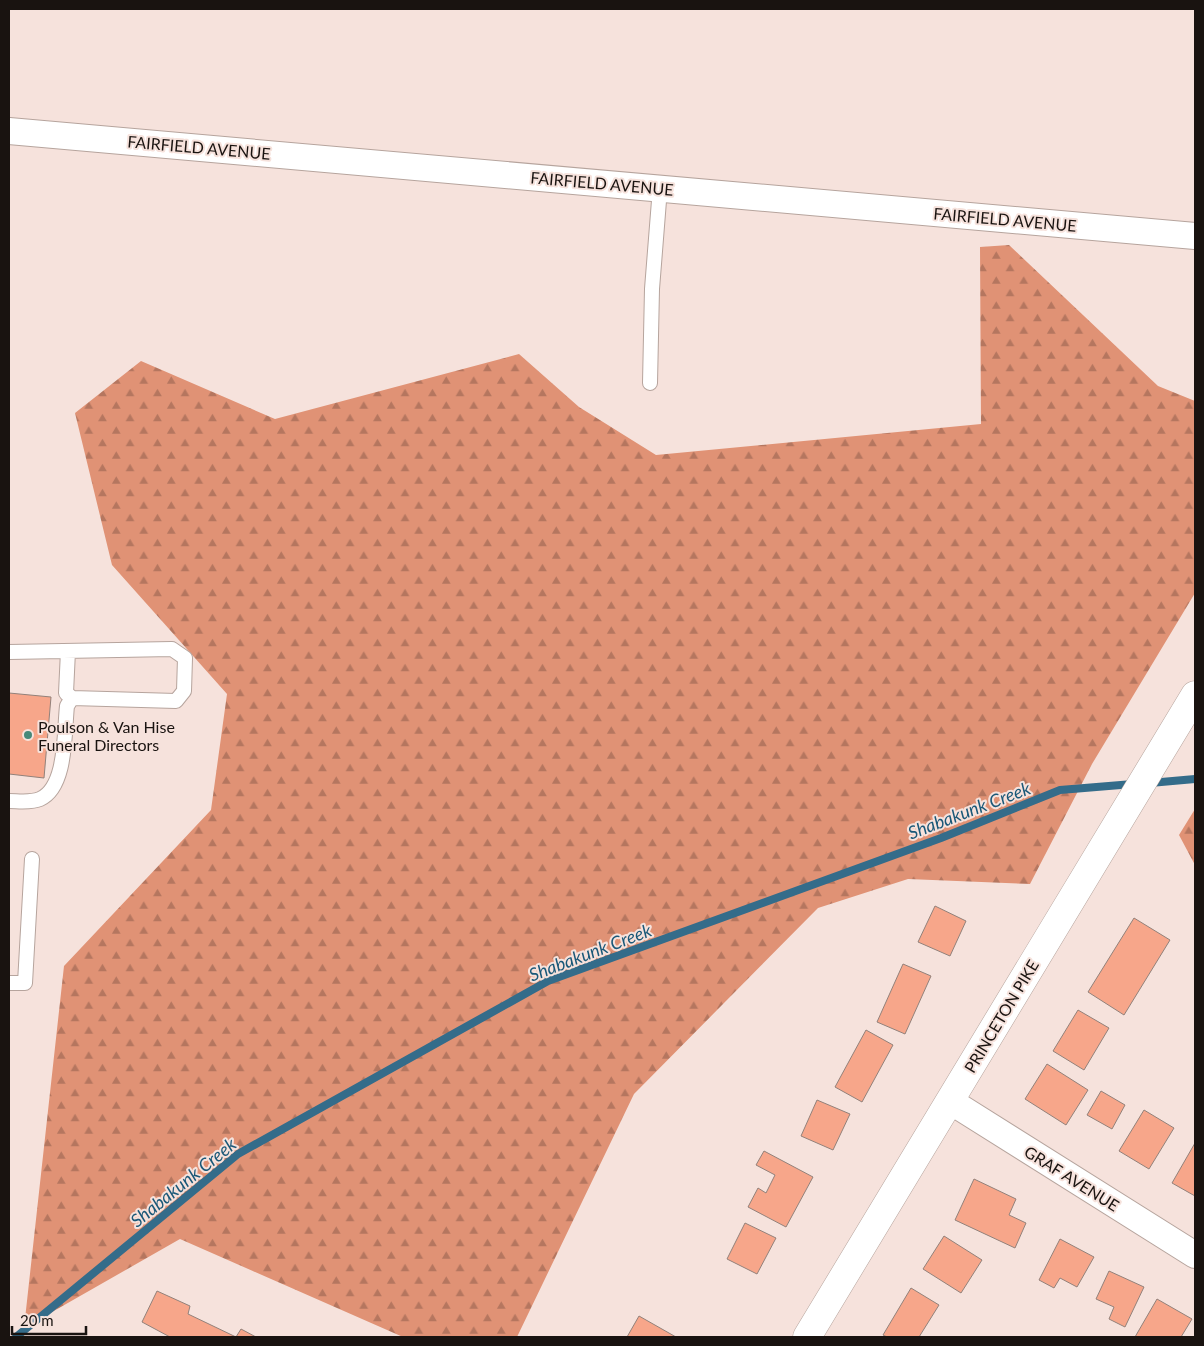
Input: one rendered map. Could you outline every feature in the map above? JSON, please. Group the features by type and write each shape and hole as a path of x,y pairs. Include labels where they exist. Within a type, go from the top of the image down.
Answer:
{"main road":[{"name":"PRINCETON PIKE","path":"807,1337 1195,695"}],"street":[{"name":"FAIRFIELD AVENUE","path":"9,131 1195,236"},
{"name":"GRAF AVENUE","path":"950,1101 1195,1255"}],"lane":[{"path":"650,384 652,289 660,188"},
{"path":"9,652 172,649 185,658 184,691 176,702 72,698 66,693 68,651"},
{"path":"9,801 38,800 51,792 60,773 67,706 72,698"},
{"path":"9,983 25,983 32,859"}],"green space":[{"path":"1009,245 1158,386 1195,401 1195,593 1092,764 1030,884 908,879 818,908 634,1094 517,1337 403,1337 180,1239 24,1328 64,966 211,810 227,694 112,565 75,413 141,361 275,419 519,354 579,407 656,455 981,424 980,247"},
{"path":"1195,809 1195,865 1179,835"}],"building":[{"name":"Poulson & Van Hise Funeral Directors","path":"9,693 51,697 44,778 9,774"},
{"path":"935,906 966,921 950,956 918,942"},
{"path":"1134,918 1170,940 1124,1015 1088,992"},
{"path":"903,964 931,976 905,1034 877,1022"},
{"path":"1078,1010 1109,1028 1084,1070 1053,1051"},
{"path":"866,1030 893,1045 862,1102 835,1087"},
{"path":"1047,1064 1088,1090 1066,1125 1025,1099"},
{"path":"1101,1091 1125,1105 1112,1129 1087,1115"},
{"path":"817,1100 850,1114 833,1150 801,1136"},
{"path":"1144,1110 1174,1128 1149,1169 1119,1151"},
{"path":"1195,1143 1195,1196 1172,1183"},
{"path":"764,1151 813,1177 786,1227 748,1207 758,1188 766,1193 775,1175 756,1165"},
{"path":"974,1179 1016,1199 1009,1215 1026,1223 1015,1248 955,1220"},
{"path":"745,1223 776,1238 757,1274 727,1259"},
{"path":"944,1236 982,1260 961,1293 923,1269"},
{"path":"1060,1239 1094,1257 1077,1287 1060,1278 1054,1288 1039,1280"},
{"path":"1109,1271 1144,1287 1125,1327 1109,1319 1114,1307 1096,1299"},
{"path":"911,1288 939,1305 919,1337 887,1337 883,1335"},
{"path":"157,1291 190,1306 188,1314 236,1337 170,1337 142,1322"},
{"path":"1157,1299 1192,1319 1181,1337 1135,1337"},
{"path":"639,1316 676,1337 627,1337"},
{"path":"241,1329 256,1337 236,1337"}],"waterway":[{"name":"Shabakunk Creek","path":"1150,783 1195,779"},
{"name":"Shabakunk Creek","path":"16,1337 238,1154 548,981 941,838 1060,790 1133,784"}],"place":[{"name":"Poulson & Van Hise Funeral Directors","path":"28,735"}]}
